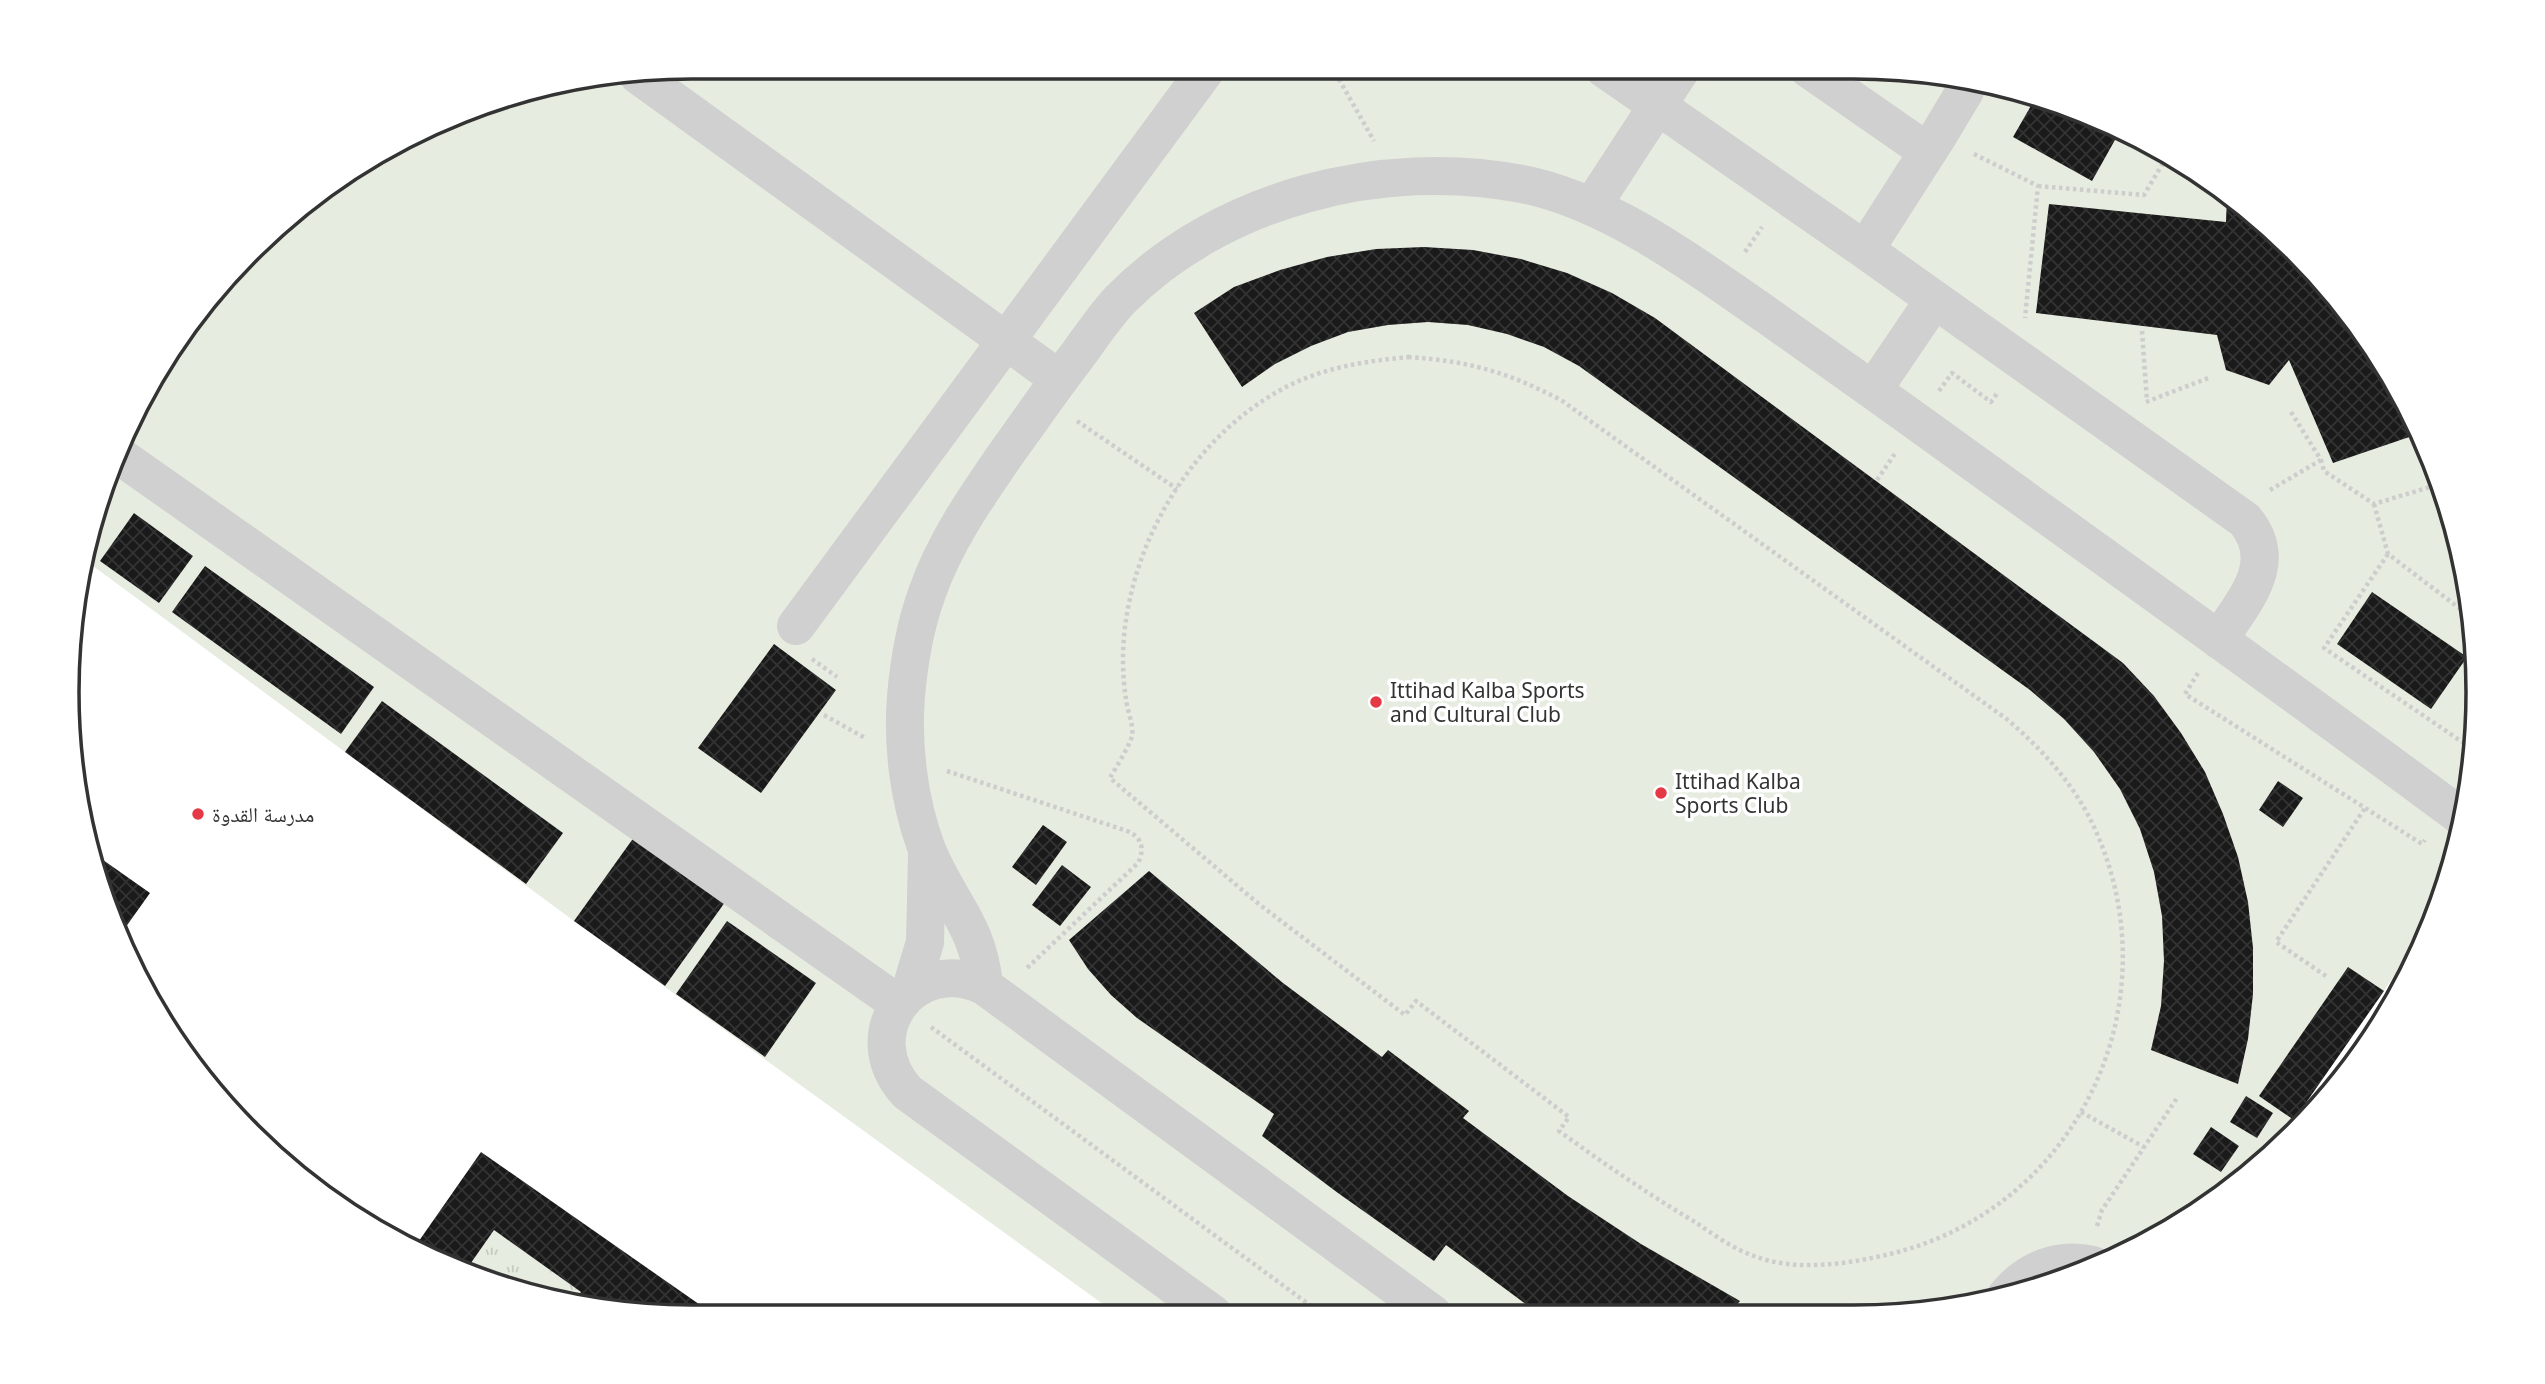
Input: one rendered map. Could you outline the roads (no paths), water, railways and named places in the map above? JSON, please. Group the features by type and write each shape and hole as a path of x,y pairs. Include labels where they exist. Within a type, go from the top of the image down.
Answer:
{"lane":[{"path":"796,626 1199,79"},
{"path":"1620,79 2233,511 2254,530 2262,555 2261,568 2257,580 2219,640"},
{"path":"1592,206 1675,79"},
{"path":"1823,79 1928,152"},
{"path":"646,81 1006,342 1052,389"},
{"path":"1865,250 1965,90"},
{"path":"991,991 973,935 927,849 914,804 907,758 906,700 913,643 927,593 947,545 974,501 1052,389 1118,302 1156,268 1199,239 1245,215 1293,197 1343,184 1461,175 1527,184 1592,206 1689,260 1873,390 2454,811"},
{"path":"1873,390 1934,300"},
{"path":"124,459 905,998"},
{"path":"927,849 927,925 921,960 905,998 891,1018 887,1034 889,1066 897,1080 907,1091 1201,1305"},
{"path":"905,998 939,979 971,980 991,991 1421,1305"},
{"path":"2080,1262 2095,1247"},
{"path":"2018,1282 2040,1268 2060,1262 2080,1262"}],"place":[{"name":"Ittihad Kalba Sports and Cultural Club","path":"1376,702"},
{"name":"Ittihad Kalba Sports Club","path":"1661,793"},
{"name":"مدرسة القدوة","path":"198,814"}]}
